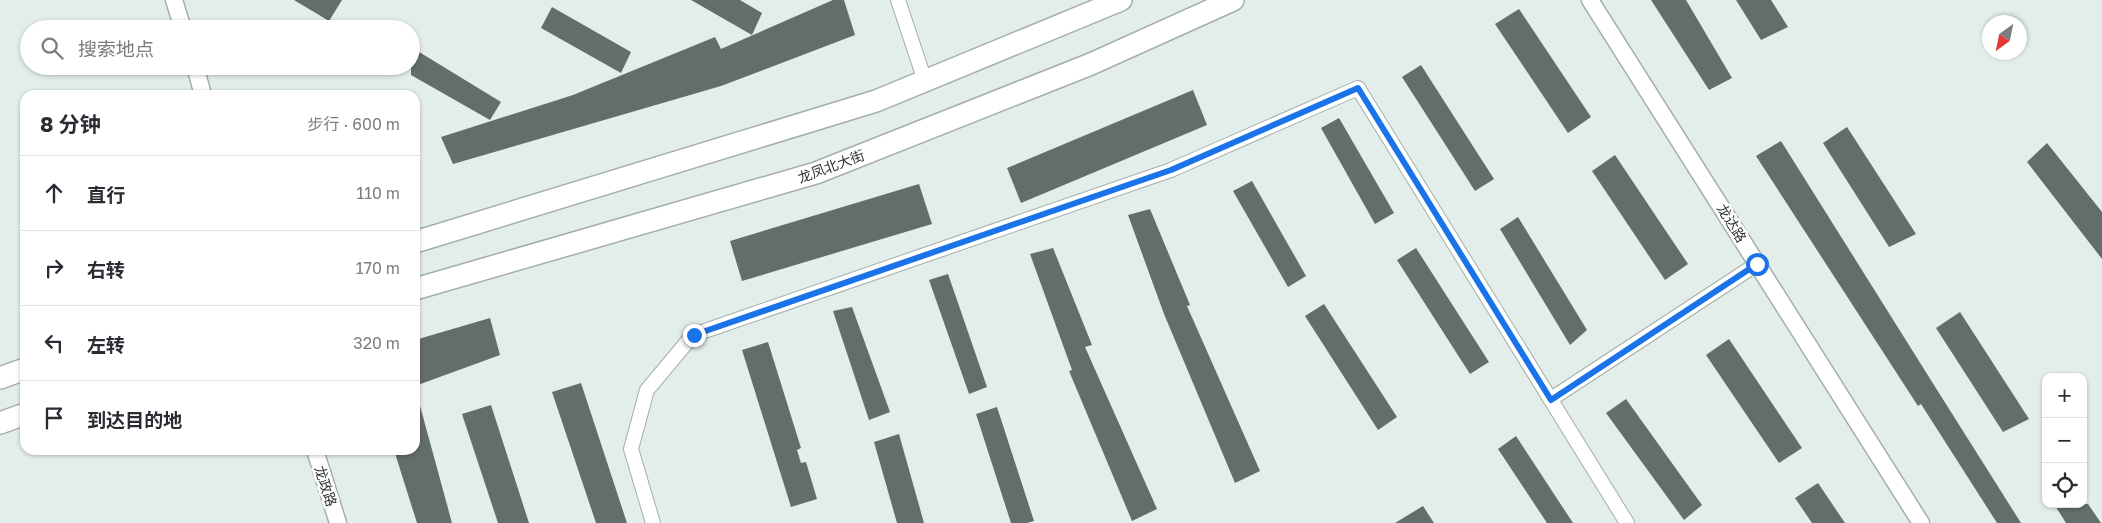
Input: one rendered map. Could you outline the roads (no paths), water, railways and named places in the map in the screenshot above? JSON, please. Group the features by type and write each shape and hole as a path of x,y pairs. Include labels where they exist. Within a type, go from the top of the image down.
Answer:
{"main road":[{"path":"420,240 876,101 1122,0"},
{"name":"龙凤北大街","path":"420,288 816,173 1091,64 1232,0"},
{"path":"0,378 20,372"},
{"path":"0,423 20,416"}],"street":[{"path":"174,0 180,20"},
{"path":"898,0 925,81"},
{"name":"龙达路","path":"1590,0 1921,523"},
{"path":"198,75 202,90"},
{"path":"653,523 632,448 647,390 694,335 1171,170 1358,88 1627,523"},
{"path":"1551,400 1757,264"},
{"name":"龙政路","path":"317,455 338,523"}]}
